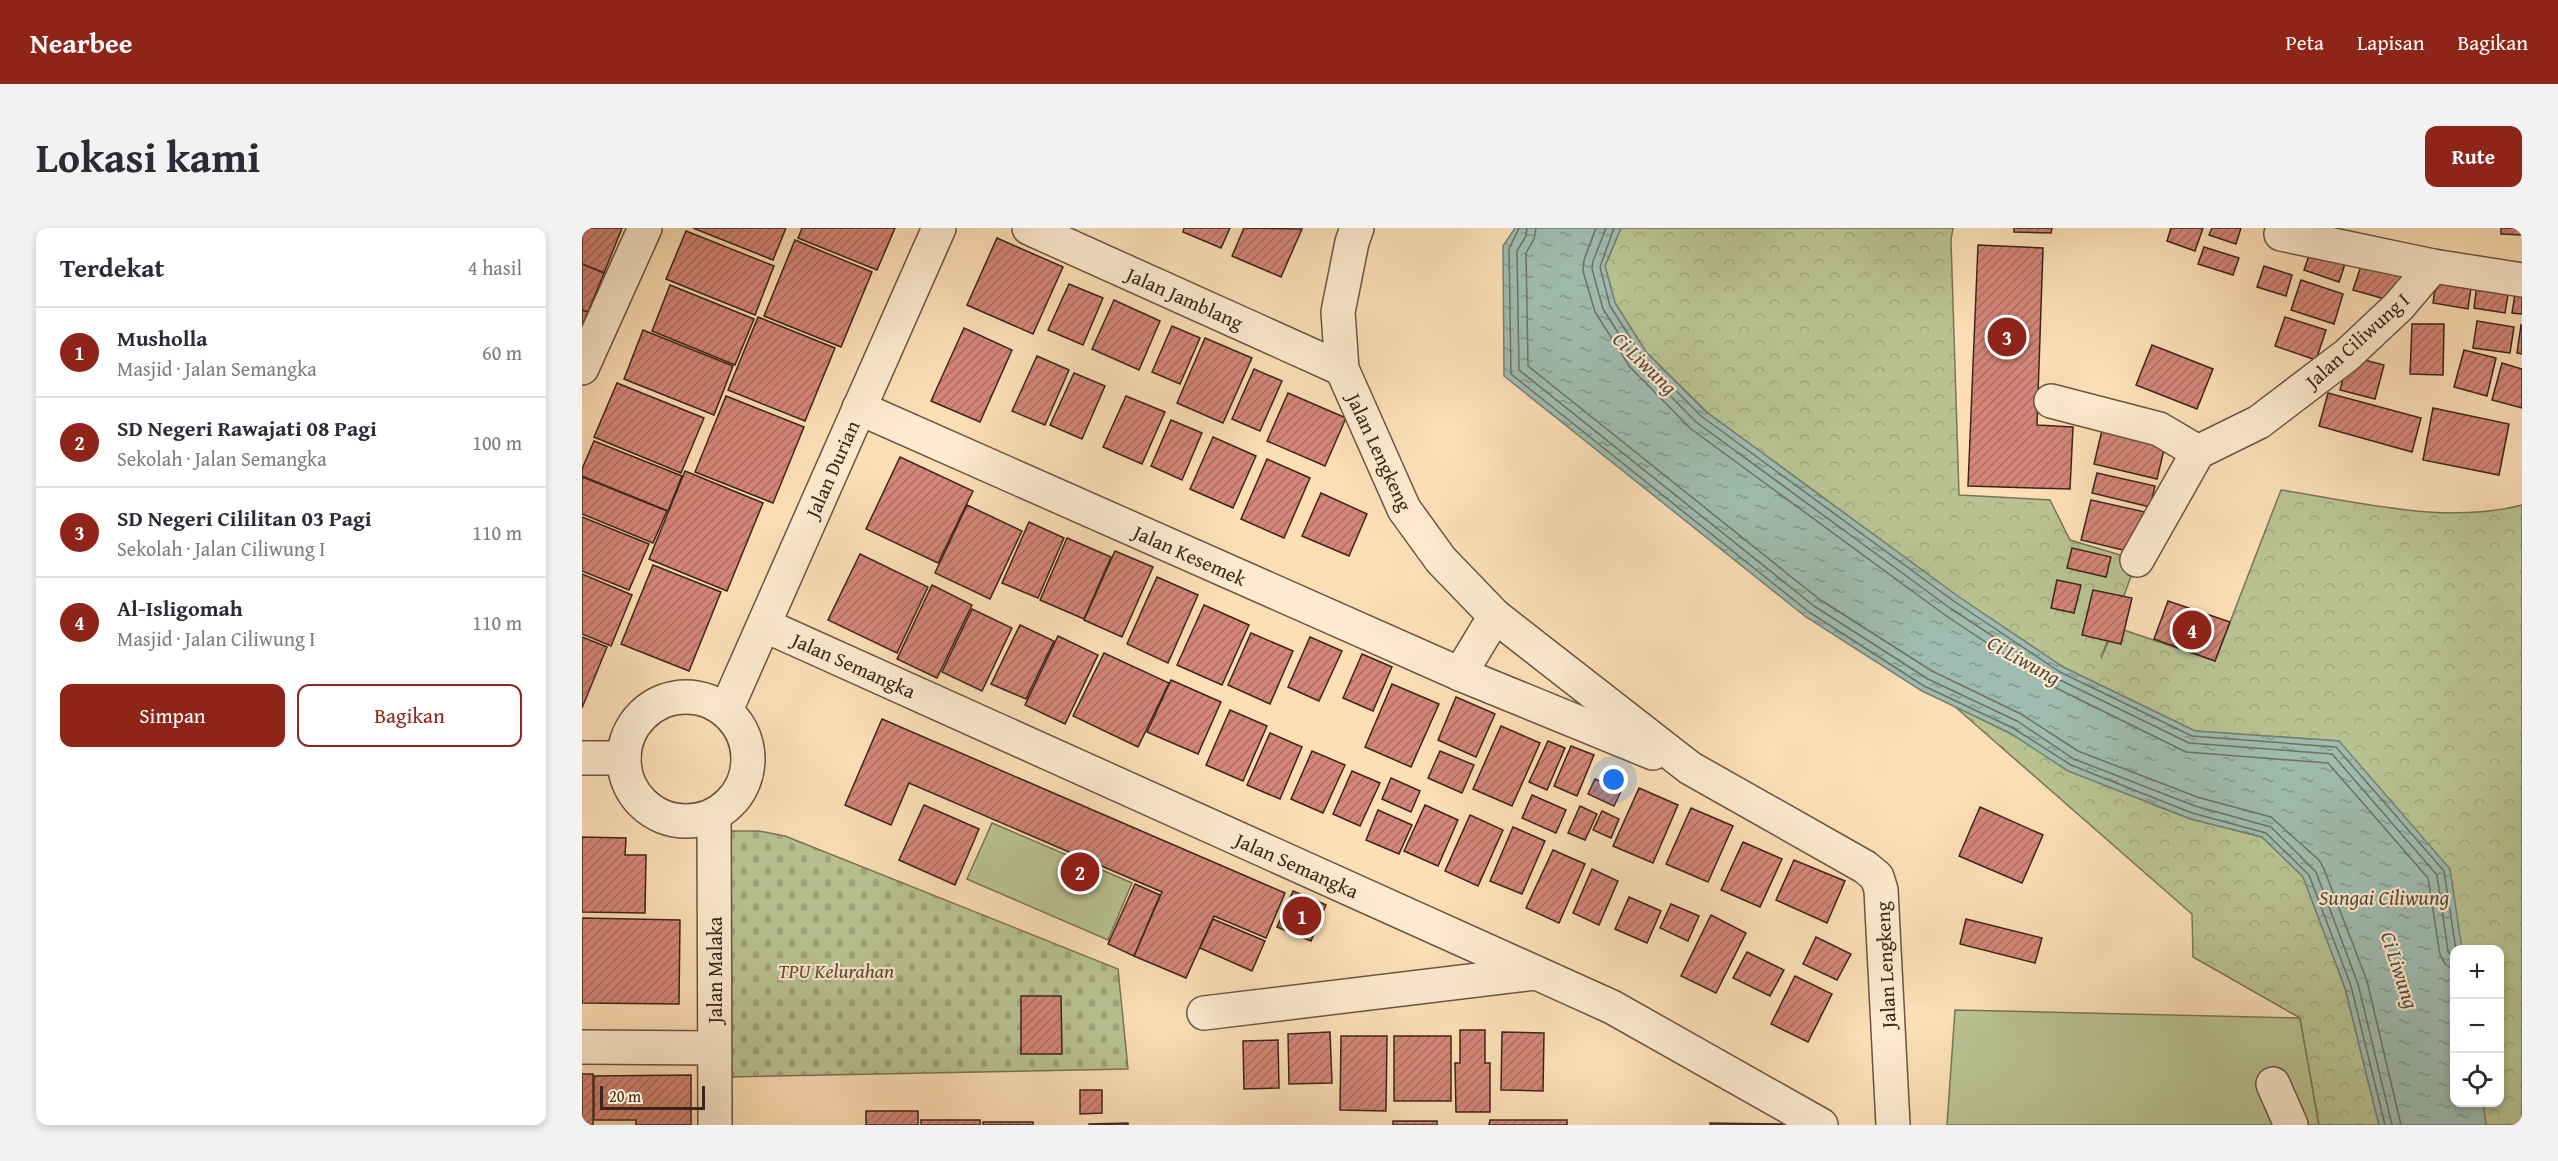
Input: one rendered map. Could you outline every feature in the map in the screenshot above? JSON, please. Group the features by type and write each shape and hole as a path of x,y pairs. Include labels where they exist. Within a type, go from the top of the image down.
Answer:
{"street":[{"path":"582,368 645,228"},
{"name":"Jalan Durian","path":"726,710 939,228"},
{"name":"Jalan Jamblang","path":"1029,228 1342,369"},
{"name":"Jalan Lengkeng","path":"1357,228 1338,312 1342,369 1404,509 1441,560 1495,616 1690,768"},
{"path":"2281,234 2433,266 2522,280"},
{"name":"Jalan Ciliwung I","path":"2198,452 2259,422 2347,355 2399,306 2433,266"},
{"path":"2051,401 2158,429 2198,452 2137,560"},
{"name":"Jalan Kesemek","path":"859,408 1460,674"},
{"path":"1460,674 1495,616"},
{"name":"Jalan Semangka","path":"764,625 1612,1007 1821,1125"},
{"name":"Jalan Lengkeng","path":"1460,674 1690,768 1865,867 1877,877 1881,891 1893,1125"},
{"path":"682,696 705,699 726,710 742,729 749,753 746,778 734,800 714,815 689,822 663,817 641,802 627,780 624,758 628,735 640,716 660,702 682,696"},
{"path":"582,759 624,758"},
{"name":"Jalan Malaka","path":"714,815 715,1125"},
{"path":"1204,1013 1536,973"},
{"path":"582,1047 714,1048"},
{"path":"2273,1084 2291,1125"}],"green space":[{"path":"1621,228 1953,228 1951,240 1959,495 2050,500 2070,540 2137,560 2101,658 2115,627 2215,661 2281,490 2402,510 2433,512 2493,511 2522,505 2522,1125 2486,1125 2484,1107 2504,1107 2504,945 2459,945 2339,741 2195,731 2063,667 1960,598 1708,413 1646,352 1615,303 1605,266"},
{"path":"1953,705 2154,805 2191,819 2262,837 2303,876 2345,988 2379,1125 2319,1125 2300,1018 2193,957 2192,914"},
{"path":"992,823 1132,883 1108,940 967,879"},
{"name":"TPU Kelurahan","path":"726,831 759,831 785,836 1118,969 1128,1069 728,1077"},
{"path":"1955,1010 2300,1018 2319,1125 1947,1125"}],"water":[{"name":"Sungai Ciliwung","path":"1515,228 1621,228 1605,266 1615,303 1646,352 1705,411 1959,597 2063,667 2195,731 2339,741 2450,869 2461,945 2450,945 2450,1107 2484,1107 2486,1125 2379,1125 2345,988 2303,877 2262,837 2191,819 2068,771 2010,733 1922,691 1806,617 1504,376 1503,246"}],"building":[{"path":"582,228 622,228 604,273 582,264"},
{"path":"693,228 786,228 773,260"},
{"path":"802,228 895,228 877,270 798,238"},
{"path":"1184,228 1230,228 1221,248 1183,232"},
{"path":"1244,228 1302,229 1281,277 1232,256"},
{"path":"2014,228 2052,228 2051,233 2014,232"},
{"path":"2171,228 2203,228 2195,251 2167,241"},
{"path":"2212,228 2241,228 2236,244 2209,235"},
{"path":"2501,228 2522,228 2522,235 2501,234"},
{"path":"686,231 774,266 755,315 666,279"},
{"path":"997,238 1063,267 1033,334 967,305"},
{"path":"795,240 872,272 841,347 764,316"},
{"path":"2313,244 2348,255 2339,282 2304,270"},
{"path":"1978,245 2043,248 2037,425 2073,427 2070,489 1968,486"},
{"path":"2204,247 2239,258 2233,275 2198,264"},
{"path":"2364,257 2409,270 2399,303 2353,290"},
{"path":"582,264 604,273 588,312 582,310"},
{"path":"2264,266 2292,275 2286,296 2257,287"},
{"path":"2438,268 2473,273 2468,309 2433,303"},
{"path":"2478,276 2510,282 2505,313 2474,308"},
{"path":"2301,280 2343,294 2334,324 2291,310"},
{"path":"2517,282 2522,283 2522,314 2512,313"},
{"path":"1069,284 1103,298 1083,345 1048,330"},
{"path":"670,285 754,319 735,365 652,331"},
{"path":"1114,300 1160,321 1139,370 1092,349"},
{"path":"582,310 588,312 582,326"},
{"path":"758,317 835,348 805,421 728,390"},
{"path":"2285,317 2326,330 2316,360 2275,346"},
{"path":"2477,321 2514,327 2510,353 2473,348"},
{"path":"2412,324 2444,324 2443,375 2410,374"},
{"path":"1172,326 1200,338 1180,384 1152,372"},
{"path":"2522,326 2522,354 2517,353"},
{"path":"964,328 1012,350 980,422 931,401"},
{"path":"643,330 733,366 714,415 624,379"},
{"path":"1205,338 1252,358 1223,423 1177,403"},
{"path":"2152,345 2213,369 2197,409 2136,385"},
{"path":"2464,350 2496,358 2487,396 2454,387"},
{"path":"1037,356 1069,370 1045,425 1012,411"},
{"path":"2349,356 2384,365 2375,399 2340,390"},
{"path":"2502,363 2522,369 2522,408 2492,400"},
{"path":"1254,369 1282,381 1260,431 1232,419"},
{"path":"1074,373 1105,386 1082,439 1050,425"},
{"path":"617,383 704,418 681,473 594,437"},
{"path":"1288,393 1346,418 1325,466 1267,441"},
{"path":"2328,393 2421,418 2412,452 2319,426"},
{"path":"726,396 804,427 773,503 695,472"},
{"path":"1126,396 1165,412 1142,464 1103,447"},
{"path":"2433,408 2509,424 2499,475 2423,460"},
{"path":"1171,420 1202,433 1182,480 1151,466"},
{"path":"2103,426 2166,441 2157,479 2094,464"},
{"path":"1213,437 1256,456 1233,508 1190,489"},
{"path":"594,441 682,476 668,511 582,476 582,469"},
{"path":"900,457 973,491 938,563 866,529"},
{"path":"1267,459 1310,478 1284,538 1241,519"},
{"path":"685,471 763,503 727,591 649,559"},
{"path":"2097,473 2155,486 2150,507 2092,493"},
{"path":"582,477 667,511 653,543 582,514"},
{"path":"1321,493 1367,514 1349,556 1302,536"},
{"path":"2091,500 2145,512 2136,553 2081,540"},
{"path":"967,505 1022,531 990,599 935,573"},
{"path":"582,517 649,544 629,590 582,571"},
{"path":"1029,522 1064,538 1038,598 1002,583"},
{"path":"1067,538 1111,557 1084,619 1040,600"},
{"path":"2072,548 2111,557 2106,577 2067,568"},
{"path":"1115,551 1153,567 1122,637 1084,620"},
{"path":"860,554 928,587 897,653 828,620"},
{"path":"653,565 721,592 689,671 621,644"},
{"path":"582,574 632,595 611,646 582,634"},
{"path":"1157,577 1198,595 1168,663 1127,644"},
{"path":"2057,580 2081,585 2074,613 2051,608"},
{"path":"932,585 972,605 937,678 897,659"},
{"path":"2093,590 2132,598 2121,644 2082,635"},
{"path":"2168,601 2230,622 2215,661 2154,639"},
{"path":"1204,605 1249,625 1222,685 1177,665"},
{"path":"972,609 1012,628 982,691 942,672"},
{"path":"1020,625 1054,641 1026,699 991,684"},
{"path":"1251,633 1293,651 1270,704 1228,685"},
{"path":"1058,636 1098,655 1065,724 1025,705"},
{"path":"582,637 607,647 582,708"},
{"path":"1310,637 1342,651 1319,701 1288,687"},
{"path":"1104,653 1169,683 1138,747 1073,716"},
{"path":"1362,654 1392,667 1373,711 1343,698"},
{"path":"1171,680 1221,702 1198,754 1147,732"},
{"path":"1392,684 1439,704 1411,767 1365,747"},
{"path":"1456,697 1495,714 1476,757 1438,740"},
{"path":"1230,710 1267,726 1243,781 1206,765"},
{"path":"882,719 1285,893 1266,938 1214,916 1186,978 1134,956 1162,892 909,783 891,825 845,805"},
{"path":"1501,726 1540,743 1512,806 1473,789"},
{"path":"1270,733 1302,747 1280,799 1247,785"},
{"path":"1548,741 1565,748 1547,790 1529,782"},
{"path":"1571,746 1594,755 1577,796 1554,786"},
{"path":"1312,751 1345,765 1323,813 1291,799"},
{"path":"1440,751 1474,765 1462,793 1428,778"},
{"path":"1352,771 1380,783 1360,826 1333,814"},
{"path":"1391,778 1420,791 1411,812 1382,799"},
{"path":"1595,779 1621,791 1614,806 1588,794"},
{"path":"1639,788 1678,805 1653,863 1613,846"},
{"path":"1532,795 1566,810 1556,833 1522,818"},
{"path":"924,805 979,829 955,885 899,860"},
{"path":"1425,805 1458,820 1438,866 1404,851"},
{"path":"1580,806 1597,814 1585,840 1568,833"},
{"path":"1980,807 2043,835 2022,883 1959,856"},
{"path":"1691,808 1733,826 1708,882 1666,864"},
{"path":"1378,810 1412,825 1399,854 1366,840"},
{"path":"1602,811 1619,819 1611,838 1593,830"},
{"path":"1470,815 1503,830 1478,886 1445,871"},
{"path":"1513,827 1545,841 1522,894 1490,881"},
{"path":"582,837 626,838 625,855 646,855 645,913 582,912"},
{"path":"1743,842 1782,859 1760,907 1721,890"},
{"path":"1553,850 1585,864 1559,923 1526,908"},
{"path":"1794,860 1845,881 1827,923 1776,900"},
{"path":"1592,869 1618,881 1599,925 1573,913"},
{"path":"1135,884 1160,895 1134,956 1108,944"},
{"path":"1293,891 1326,905 1311,941 1277,927"},
{"path":"1629,897 1661,911 1647,943 1615,929"},
{"path":"1671,904 1699,916 1688,941 1660,928"},
{"path":"1711,915 1746,933 1716,993 1681,976"},
{"path":"582,918 680,920 679,1004 582,1003"},
{"path":"1213,919 1265,941 1252,971 1200,948"},
{"path":"1966,919 2042,938 2035,963 1960,944"},
{"path":"1816,937 1851,954 1837,980 1803,964"},
{"path":"1747,952 1784,970 1770,996 1733,978"},
{"path":"1795,976 1832,994 1808,1042 1771,1024"},
{"path":"1021,996 1061,996 1062,1054 1021,1054"},
{"path":"1460,1030 1485,1030 1485,1063 1490,1063 1490,1112 1456,1112 1455,1063 1460,1063"},
{"path":"1330,1032 1332,1083 1289,1084 1288,1034"},
{"path":"1502,1032 1544,1033 1543,1091 1501,1090"},
{"path":"1341,1036 1387,1036 1386,1111 1340,1110"},
{"path":"1394,1036 1451,1036 1451,1101 1394,1101"},
{"path":"1278,1040 1279,1088 1244,1089 1243,1041"},
{"path":"582,1074 593,1074 593,1125 582,1125"},
{"path":"691,1075 691,1125 636,1125 636,1120 594,1120 594,1076"},
{"path":"1080,1090 1102,1090 1102,1113 1080,1114"},
{"path":"866,1111 918,1111 918,1125 866,1125"},
{"path":"921,1120 980,1120 980,1125 921,1125"},
{"path":"1490,1120 1567,1120 1567,1125 1489,1125"},
{"path":"1393,1121 1437,1121 1437,1125 1393,1125"},
{"path":"983,1122 1033,1122 1033,1125 983,1125"},
{"path":"1128,1123 1128,1125 1089,1125 1089,1124"},
{"path":"1710,1123 1783,1124 1783,1125 1710,1125"}],"place":[{"name":"SD Negeri Cililitan 03 Pagi","path":"2007,337"},
{"name":"Al-Isligomah","path":"2192,630"},
{"name":"SD Negeri Rawajati 08 Pagi","path":"1080,872"},
{"name":"Musholla","path":"1302,916"}],"water label":[{"name":"Ci Liwung","path":"1645,363"},
{"name":"Ci Liwung","path":"2024,660"},
{"name":"Ci Liwung","path":"2400,970"}]}
